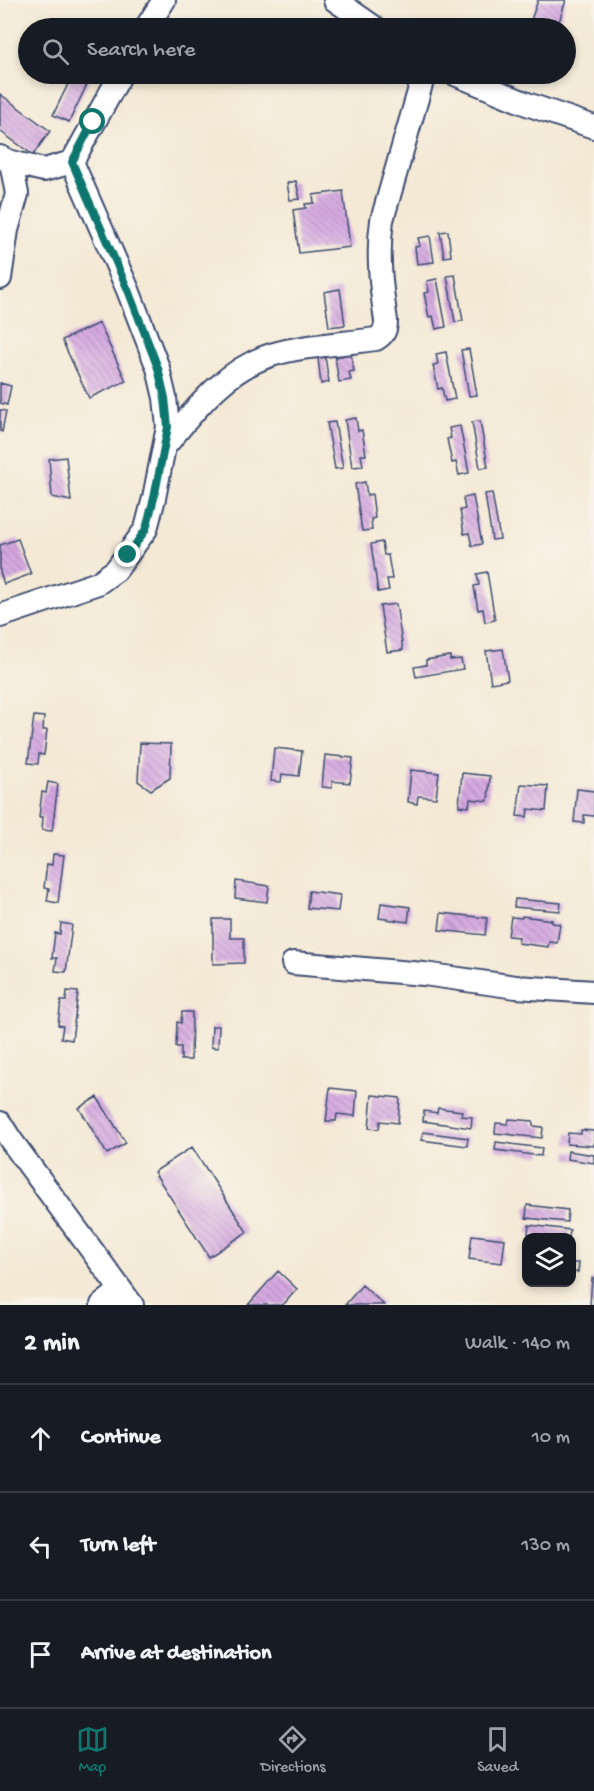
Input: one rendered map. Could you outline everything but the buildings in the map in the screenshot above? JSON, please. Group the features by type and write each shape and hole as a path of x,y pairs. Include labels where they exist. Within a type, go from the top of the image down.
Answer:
{"street":[{"path":"152,18 164,0"},
{"path":"335,0 361,18"},
{"path":"6,160 44,170 72,162 115,84"},
{"path":"163,449 208,396 238,371 253,362 290,351 376,339 382,335 386,329 379,264 382,220 421,84"},
{"path":"479,84 527,104 594,127"},
{"path":"0,278 17,194 6,160"},
{"path":"0,616 98,583 116,570 146,529 168,427 165,398 158,368 128,290 72,162"},
{"path":"293,963 424,974 516,987 594,992"},
{"path":"0,1123 127,1298 102,1305"}],"route":[{"path":"93,122 72,162 104,232 158,368 165,398 168,427 146,529 128,555"}]}
